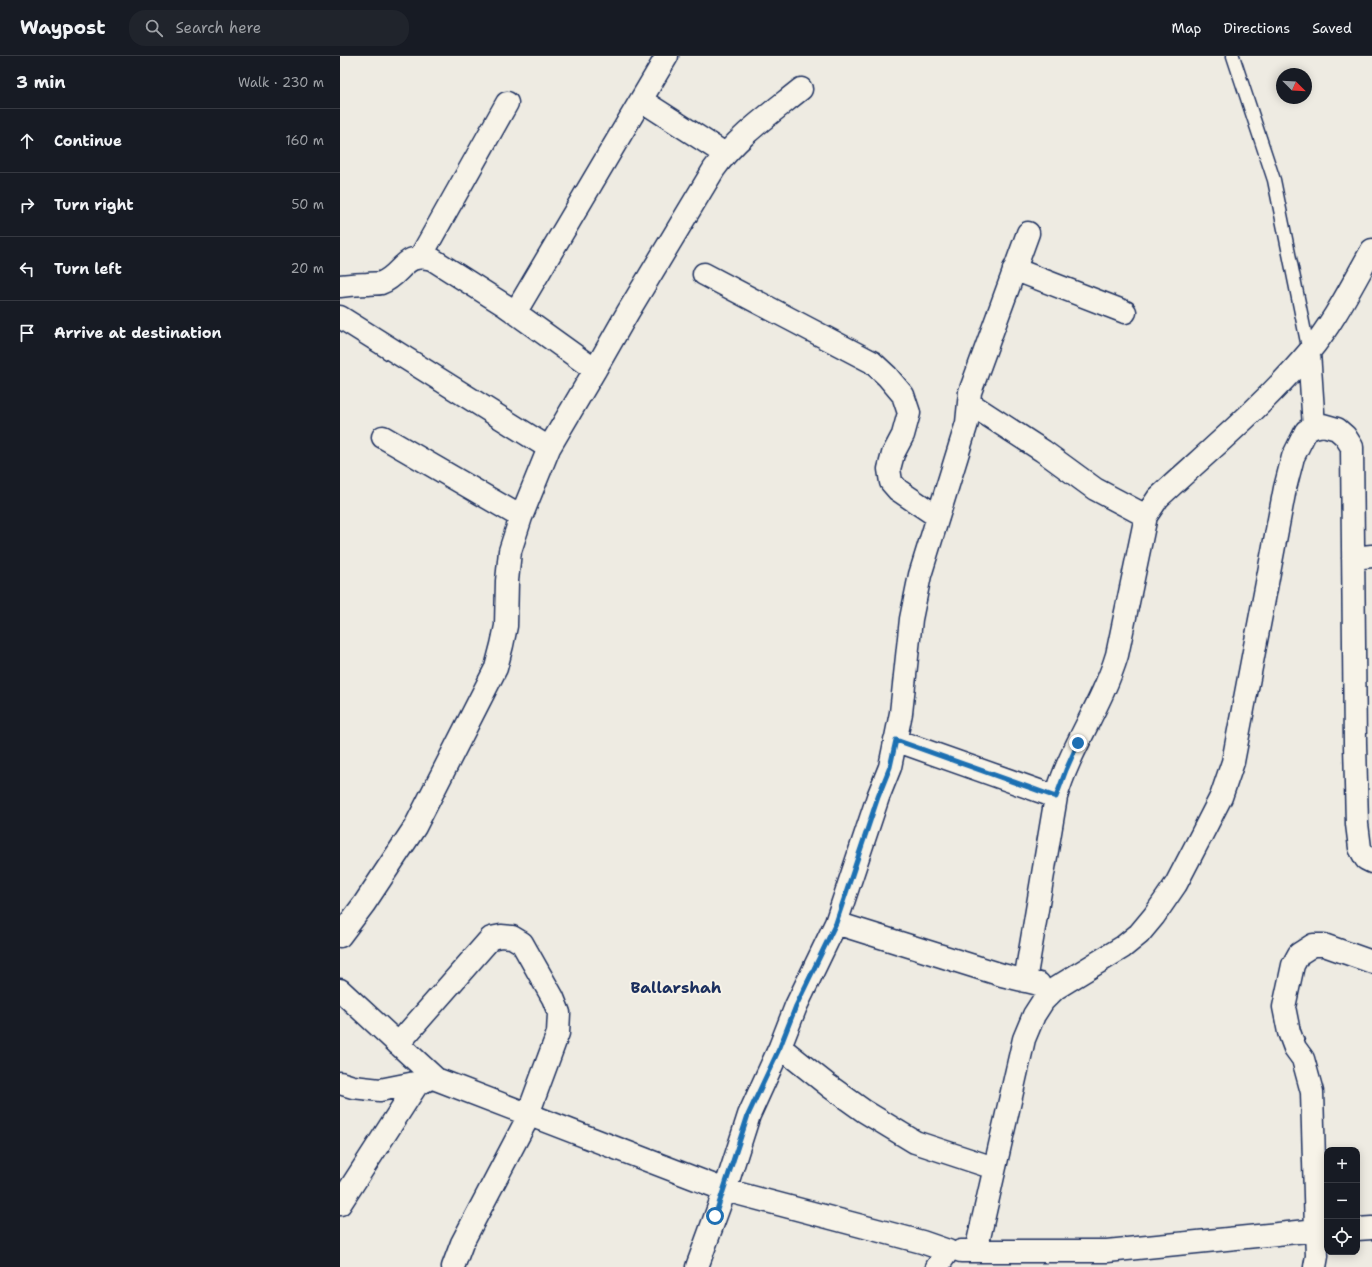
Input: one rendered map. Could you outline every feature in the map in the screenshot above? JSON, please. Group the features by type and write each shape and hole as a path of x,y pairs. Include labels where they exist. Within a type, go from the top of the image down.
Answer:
{"street":[{"path":"515,313 667,56"},
{"path":"340,936 364,904 415,827 496,668 506,626 510,551 521,517 549,448 596,370 628,312 714,169 737,141 801,89"},
{"path":"640,100 725,154"},
{"path":"421,256 507,103"},
{"path":"697,1267 725,1190 748,1115 780,1047 796,1006 836,923 878,797 890,767 902,714 912,618 920,574 967,423 970,392 974,379 1028,232"},
{"path":"1025,981 1056,797 1066,770 1111,673 1117,655 1146,516 1158,498 1266,400 1309,352 1334,316 1372,250"},
{"path":"340,286 380,283 389,278 408,261 421,256 432,259 515,313 596,370"},
{"path":"1014,269 1125,312"},
{"path":"704,274 872,362 887,376 903,394 909,413 903,435 893,454 889,469 891,482 898,490 938,517"},
{"path":"340,317 549,448"},
{"path":"1309,352 1314,427"},
{"path":"969,403 1043,451 1095,489 1146,516"},
{"path":"976,1251 1024,1039 1034,1015 1056,988 1123,947 1139,934 1154,916 1176,884 1221,797 1233,762 1285,488 1293,457 1306,431 1323,425 1338,429 1345,436 1352,447 1362,557 1357,824 1360,848 1366,859 1372,862"},
{"path":"383,437 521,517"},
{"path":"896,740 1056,797"},
{"path":"836,923 1025,981 1056,988"},
{"path":"398,1044 491,938 501,936 512,937 522,943 554,998 559,1013 558,1033 528,1114 462,1243 453,1267"},
{"path":"1315,1267 1322,1229 1312,1092 1303,1058 1295,1048 1289,1032 1284,1008 1293,965 1299,954 1313,945 1324,945 1372,962"},
{"path":"340,990 398,1044 427,1081"},
{"path":"780,1047 829,1086 864,1111 915,1142 994,1168"},
{"path":"340,1083 353,1087 380,1090 427,1081 528,1114 725,1190 922,1242 942,1259 976,1251 1107,1251 1322,1229"},
{"path":"340,1204 427,1081"},
{"path":"1360,1229 1372,1228"}],"lane":[{"path":"1233,56 1274,180 1309,352"}],"district":[{"name":"Ballarshah","path":"676,987"}],"route":[{"path":"715,1216 725,1190 748,1115 780,1047 796,1006 836,923 878,797 890,767 896,740 1056,797 1078,743"}]}
